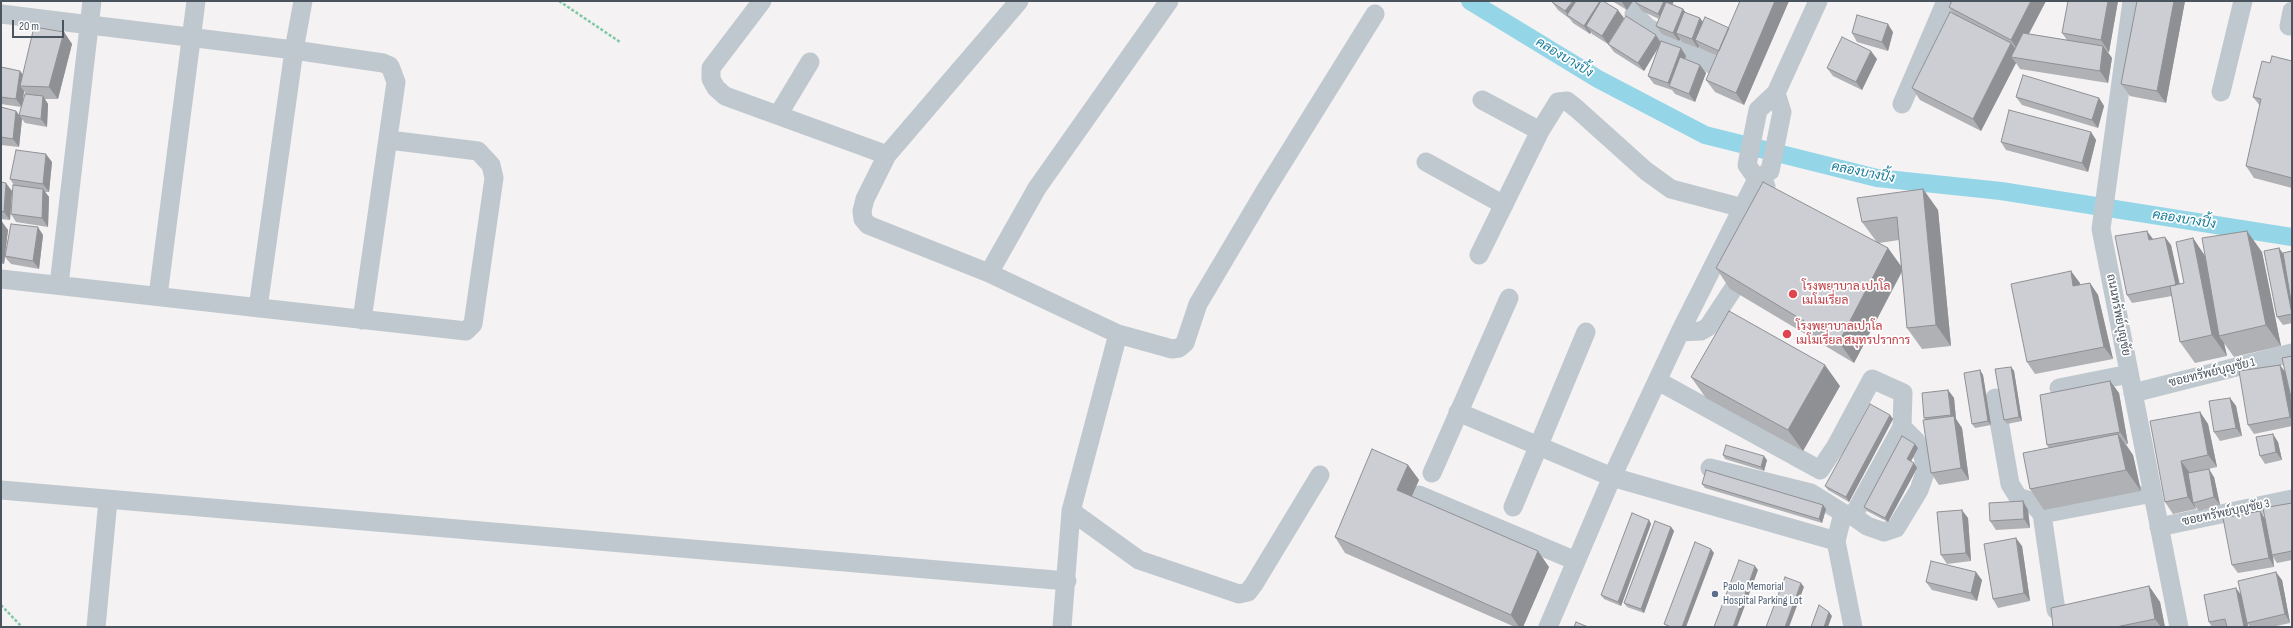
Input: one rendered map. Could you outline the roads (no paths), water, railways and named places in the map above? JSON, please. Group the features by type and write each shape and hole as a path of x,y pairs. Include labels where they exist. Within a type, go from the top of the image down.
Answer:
{"street":[{"path":"58,285 92,1"},
{"path":"158,296 196,1"},
{"path":"258,308 294,50 303,1"},
{"path":"762,1 711,68 711,79 716,88 725,96 887,155"},
{"path":"1019,1 887,155 865,199 862,211 863,219 868,225 989,273 1118,334 1172,349 1179,348 1185,343 1198,304 1265,191 1375,14"},
{"path":"989,273 1037,188 1169,1"},
{"path":"1638,1 1634,14 1647,28 1713,65"},
{"path":"1777,201 1773,191 1758,172 1758,110 1776,92 1818,1"},
{"path":"1902,104 1946,1"},
{"name":"ถนนทรัพย์บุญชัย","path":"2132,1 2101,229 2179,627"},
{"path":"2221,92 2243,1"},
{"path":"1,14 192,39 294,50 390,66 396,82 389,140 362,320"},
{"path":"778,115 810,62"},
{"path":"1548,627 1612,477 1680,332 1743,208 1782,112 1776,92"},
{"path":"1482,100 1540,132"},
{"path":"1479,255 1540,132 1558,102 1567,101 1646,171 1671,189 1743,208"},
{"path":"1,279 461,332 466,331 473,324 494,178 491,165 478,151 389,140"},
{"path":"1426,162 1504,205"},
{"path":"1680,332 1701,331 1708,327 1740,280 1756,252"},
{"path":"1432,473 1509,298"},
{"path":"1513,507 1586,332"},
{"path":"1062,627 1067,581 1071,511 1118,334"},
{"name":"ซอยทรัพย์บุญชัย 1","path":"2059,388 2131,384 2231,360 2292,353"},
{"path":"1811,493 1820,470 1836,446 1872,379 1903,393 1902,427 1848,515 1836,541 1853,627"},
{"path":"1658,381 1820,470"},
{"path":"1995,398 2010,484 2018,497 2031,501 2042,514 2056,610"},
{"path":"1458,412 1612,477 1836,541"},
{"path":"1710,468 1811,493 1867,526 1884,532 1896,528 1905,516 1919,490 1926,470 1923,456 1916,441 1902,427"},
{"path":"1071,511 1139,560 1239,594 1248,592 1254,584 1320,475"},
{"path":"1,490 1067,581"},
{"path":"2042,514 2153,493"},
{"path":"1419,495 1576,562"},
{"name":"ซอยทรัพย์บุญชัย 3","path":"2159,527 2292,499"},
{"path":"96,627 108,500"}],"waterway":[{"name":"คลองบางปิ้ง","path":"1470,1 1598,79 1705,135 1877,178 2001,191 2292,237"}],"place":[{"name":"โรงพยาบาล เปาโล เมโมเรี่ยล","path":"1793,294"},
{"name":"โรงพยาบาลเปาโล เมโมเรี่ยล สมุทรปราการ","path":"1787,334"},
{"name":"Paolo Memorial Hospital Parking Lot","path":"1715,594"}]}
